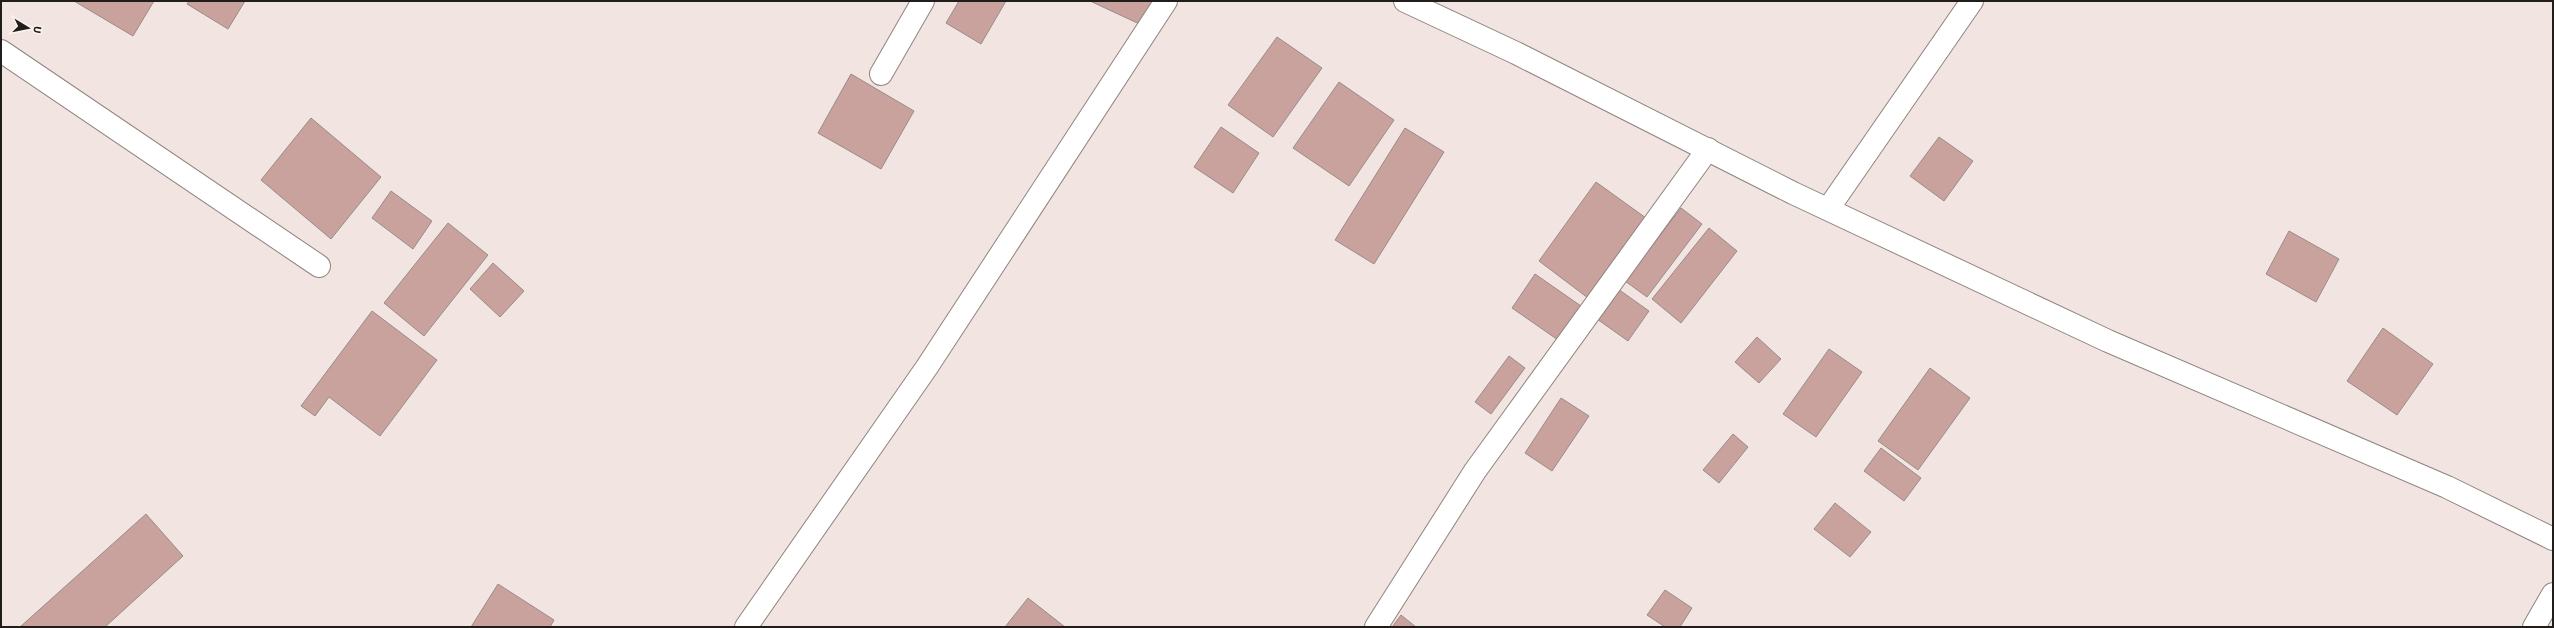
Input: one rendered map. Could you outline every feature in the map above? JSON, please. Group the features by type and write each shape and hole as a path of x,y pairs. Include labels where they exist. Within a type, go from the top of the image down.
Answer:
{"street":[{"path":"881,74 923,1"},
{"path":"746,627 927,367 1166,1"},
{"path":"1405,1 1516,53 1828,209 2108,341 2447,487 2553,539"},
{"path":"1828,209 1972,1"},
{"path":"1,51 319,266"},
{"path":"1376,627 1475,471 1708,149"},
{"path":"2534,627 2553,594"}],"building":[{"path":"74,1 154,1 133,36"},
{"path":"189,1 245,1 228,29 187,4"},
{"path":"959,1 1006,1 981,44 946,23"},
{"path":"1090,1 1158,1 1146,27"},
{"path":"1277,37 1322,68 1273,137 1228,105"},
{"path":"851,74 914,111 881,169 818,133"},
{"path":"1339,82 1394,120 1349,186 1293,148"},
{"path":"311,118 381,177 331,239 261,180"},
{"path":"1221,127 1259,153 1233,193 1194,167"},
{"path":"1405,128 1444,152 1374,264 1335,240"},
{"path":"1939,137 1973,161 1944,201 1910,176"},
{"path":"1596,182 1646,218 1588,298 1539,261"},
{"path":"391,191 432,221 413,249 372,218"},
{"path":"1681,208 1702,224 1647,297 1625,281"},
{"path":"448,223 488,255 424,336 384,303"},
{"path":"1709,228 1737,251 1681,323 1652,299"},
{"path":"2289,231 2339,259 2316,302 2266,274"},
{"path":"493,263 524,291 500,317 470,289"},
{"path":"1535,274 1581,306 1558,340 1512,308"},
{"path":"1618,289 1649,311 1628,341 1597,319"},
{"path":"372,311 437,360 380,436 329,397 315,416 301,406"},
{"path":"2383,328 2433,364 2397,415 2347,381"},
{"path":"1757,337 1781,359 1759,383 1735,362"},
{"path":"1829,349 1862,372 1816,437 1783,414"},
{"path":"1509,356 1525,368 1491,414 1475,402"},
{"path":"1930,368 1970,398 1918,470 1878,441"},
{"path":"1561,398 1589,416 1552,471 1525,453"},
{"path":"1733,434 1748,447 1719,483 1703,470"},
{"path":"1881,448 1921,478 1904,501 1864,471"},
{"path":"1835,503 1871,532 1850,557 1814,529"},
{"path":"146,514 183,556 105,627 20,627"},
{"path":"498,584 554,620 550,627 471,627"},
{"path":"1665,590 1692,608 1680,627 1665,627 1647,615"},
{"path":"1028,598 1065,627 1005,627"},
{"path":"1401,615 1416,627 1392,627"}]}
